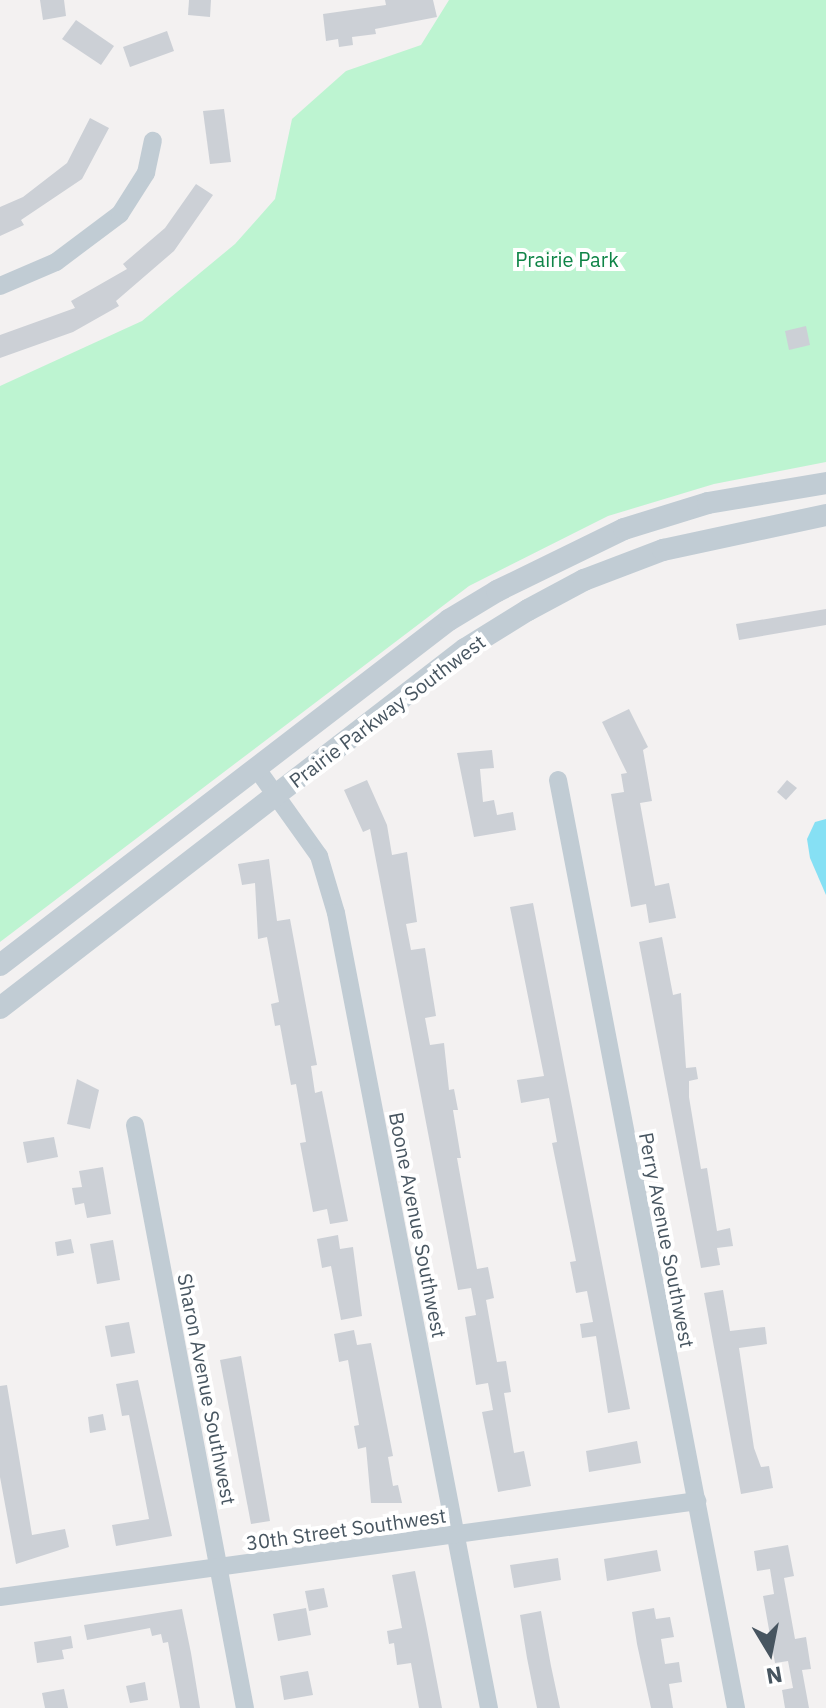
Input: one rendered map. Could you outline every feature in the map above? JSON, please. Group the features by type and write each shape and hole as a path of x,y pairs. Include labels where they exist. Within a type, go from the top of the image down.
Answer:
{"street":[{"path":"0,286 56,262 120,214 146,173 153,141"},
{"name":"Prairie Parkway Southwest","path":"0,965 449,620 544,564 624,529 708,503 826,483"},
{"name":"Prairie Parkway Southwest","path":"0,1008 465,649 584,580 703,538 826,515"},
{"name":"Boone Avenue Southwest","path":"257,769 319,856 336,913 489,1708"},
{"name":"Perry Avenue Southwest","path":"558,780 736,1708"},
{"name":"Sharon Avenue Southwest","path":"135,1125 245,1708"},
{"name":"30th Street Southwest","path":"0,1597 697,1501"}],"green space":[{"name":"Prairie Park","path":"449,0 826,0 826,462 714,484 608,516 469,586 0,942 0,386 142,321 235,244 275,199 292,119 346,71 421,45"}],"water":[{"path":"826,819 826,895 810,858 807,839 815,822"}],"building":[{"path":"40,0 64,0 66,16 43,20"},
{"path":"189,0 211,0 210,17 188,15"},
{"path":"385,0 433,0 437,17 375,29 376,34 352,37 353,45 339,47 338,39 326,41 323,14 386,5"},
{"path":"76,20 114,46 101,65 62,39"},
{"path":"167,31 174,51 130,67 123,47"},
{"path":"224,109 231,162 210,164 203,111"},
{"path":"90,118 109,128 82,179 21,220 24,225 0,236 0,207 23,197 67,163"},
{"path":"196,184 213,195 174,251 116,301 119,306 73,332 0,358 0,335 75,308 71,301 127,269 123,264 165,228"},
{"path":"806,326 810,345 789,350 785,331"},
{"path":"826,609 826,625 739,640 736,624"},
{"path":"629,709 648,747 643,750 652,801 640,803 655,886 669,883 676,918 649,923 646,904 631,907 611,794 624,792 621,774 627,773 602,722"},
{"path":"492,750 494,768 480,769 483,802 494,800 497,815 513,812 516,830 474,837 457,753"},
{"path":"367,780 387,825 392,855 407,852 417,922 406,924 411,950 425,948 436,1016 425,1018 430,1045 444,1043 449,1090 454,1089 458,1110 453,1110 461,1158 457,1158 477,1269 488,1267 494,1298 486,1300 497,1362 506,1361 511,1392 504,1393 514,1453 524,1451 531,1486 498,1492 482,1412 493,1410 488,1383 476,1385 465,1317 476,1315 471,1288 458,1290 370,829 363,832 344,790"},
{"path":"787,780 797,788 786,800 777,792"},
{"path":"269,859 277,921 290,919 317,1065 311,1066 315,1093 322,1091 348,1221 330,1224 327,1209 313,1212 300,1143 306,1142 296,1084 291,1085 280,1025 275,1026 271,1004 279,1002 267,937 258,939 255,883 242,885 238,864"},
{"path":"533,903 630,1409 608,1413 596,1336 582,1338 580,1324 593,1322 587,1291 576,1293 570,1262 576,1261 552,1143 557,1142 549,1098 521,1103 517,1080 544,1076 510,907"},
{"path":"662,937 673,995 681,993 686,1068 696,1067 698,1079 689,1081 689,1097 701,1169 707,1168 717,1231 730,1228 733,1246 717,1248 720,1265 701,1268 639,942"},
{"path":"77,1079 99,1090 90,1129 67,1124"},
{"path":"54,1137 58,1157 27,1163 23,1142"},
{"path":"103,1167 111,1214 87,1218 84,1203 75,1205 72,1188 82,1187 79,1171"},
{"path":"338,1235 340,1249 353,1247 362,1316 341,1320 331,1266 322,1268 317,1239"},
{"path":"71,1239 74,1253 57,1256 55,1242"},
{"path":"113,1240 120,1280 97,1284 90,1244"},
{"path":"723,1290 730,1331 765,1327 767,1344 739,1348 754,1448 761,1467 769,1466 773,1488 741,1494 704,1293"},
{"path":"129,1322 135,1353 111,1357 105,1326"},
{"path":"354,1330 357,1345 371,1343 393,1456 388,1457 393,1486 398,1485 402,1503 371,1503 366,1447 358,1449 354,1426 359,1425 348,1360 339,1362 334,1334"},
{"path":"241,1356 270,1521 251,1524 220,1360"},
{"path":"138,1380 172,1536 116,1546 112,1525 149,1519 129,1415 122,1416 116,1384"},
{"path":"7,1385 32,1535 65,1529 69,1547 16,1564 0,1477 0,1386"},
{"path":"103,1414 106,1430 90,1433 88,1417"},
{"path":"637,1441 641,1463 589,1472 586,1451"},
{"path":"788,1545 794,1576 784,1578 795,1639 806,1637 811,1669 802,1670 809,1708 785,1708 782,1690 793,1688 788,1661 775,1663 763,1596 774,1594 770,1569 757,1571 754,1551"},
{"path":"657,1550 661,1571 607,1581 604,1559"},
{"path":"558,1558 561,1580 514,1588 510,1565"},
{"path":"415,1571 442,1708 419,1708 411,1663 397,1665 394,1643 389,1644 387,1631 402,1628 392,1575"},
{"path":"324,1588 328,1607 309,1611 305,1591"},
{"path":"306,1608 311,1635 278,1641 273,1614"},
{"path":"654,1608 656,1619 670,1617 674,1637 661,1639 665,1664 679,1662 682,1682 669,1684 673,1708 651,1708 637,1644 632,1612"},
{"path":"182,1609 200,1708 180,1708 168,1642 163,1643 161,1634 152,1636 150,1628 87,1640 84,1625"},
{"path":"541,1611 560,1708 537,1708 527,1658 520,1615"},
{"path":"71,1636 73,1648 62,1650 64,1659 37,1663 34,1642"},
{"path":"308,1671 313,1695 284,1700 280,1676"},
{"path":"145,1682 148,1700 130,1703 126,1686"},
{"path":"64,1689 68,1708 45,1708 42,1693"}]}
